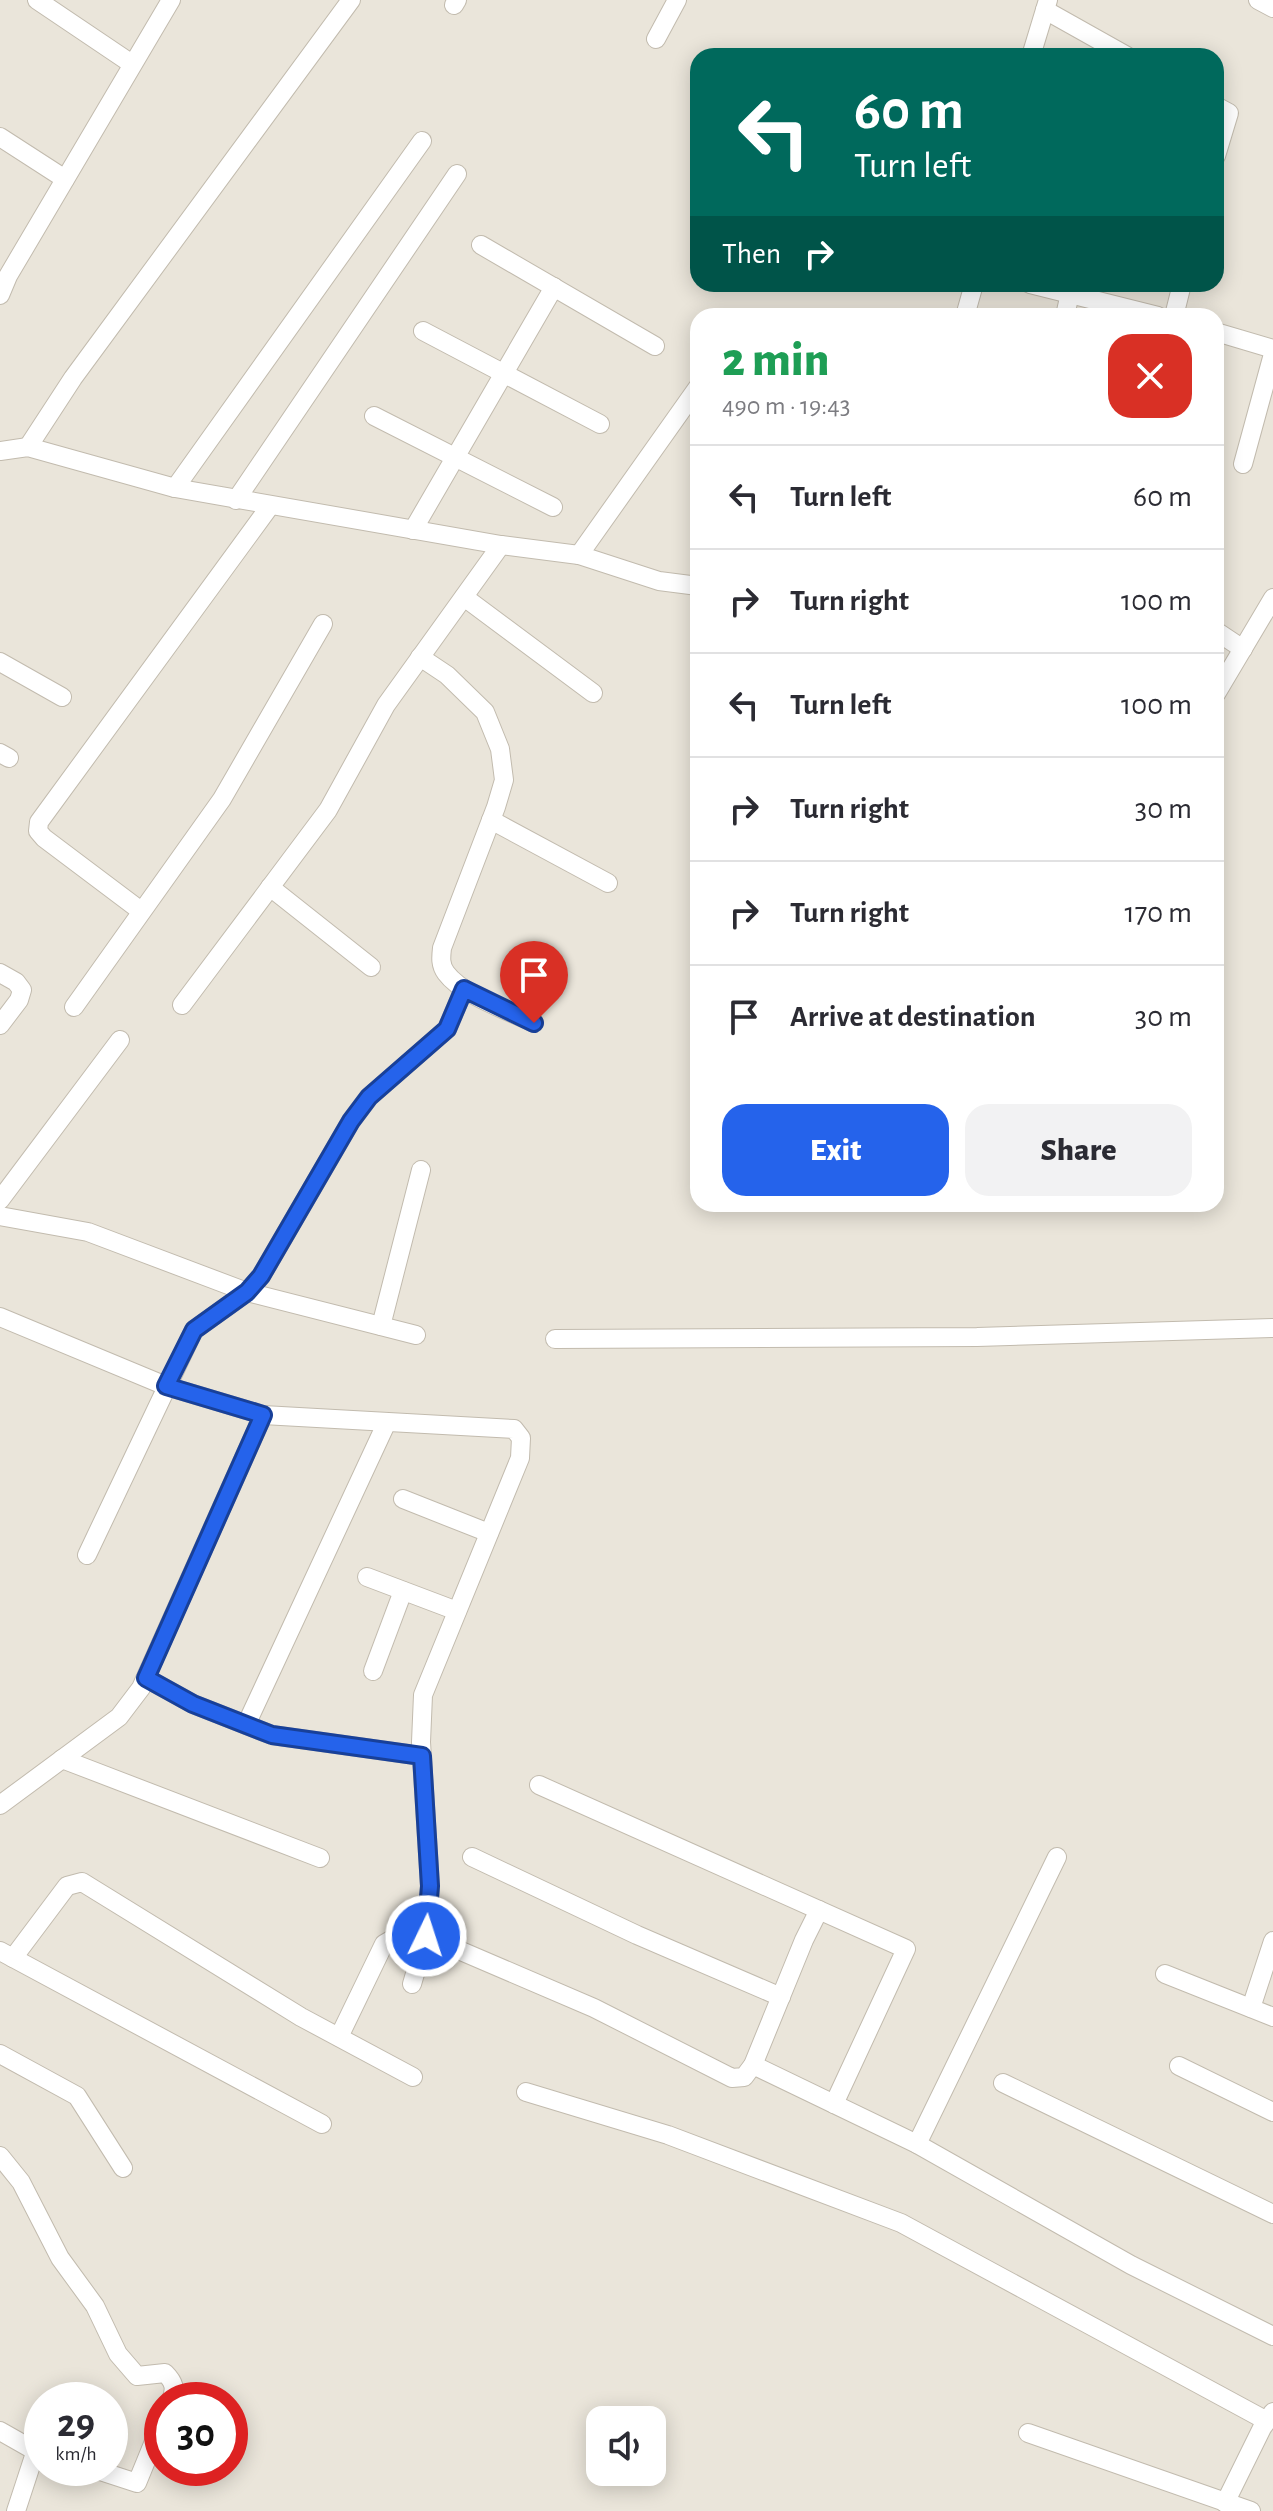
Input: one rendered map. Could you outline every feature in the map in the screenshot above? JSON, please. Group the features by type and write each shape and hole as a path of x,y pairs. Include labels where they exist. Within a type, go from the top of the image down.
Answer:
{"street":[{"path":"37,0 132,64"},
{"path":"0,295 4,273 65,179 171,0"},
{"path":"28,447 73,378 351,0"},
{"path":"656,39 677,0"},
{"path":"1258,0 1273,8"},
{"path":"1033,48 1046,5 1114,48"},
{"path":"1224,110 1229,113 1224,130"},
{"path":"0,137 65,179"},
{"path":"175,488 422,141"},
{"path":"236,500 457,174"},
{"path":"481,245 655,346"},
{"path":"413,530 554,287"},
{"path":"1081,292 1132,308"},
{"path":"423,331 600,424"},
{"path":"1224,335 1273,351 1243,464"},
{"path":"579,555 690,398"},
{"path":"374,416 553,507"},
{"path":"0,451 28,447 175,488 501,545 579,555 659,581 690,585"},
{"path":"141,911 44,838 38,831 39,822 270,506"},
{"path":"182,1005 328,810 386,705 501,545"},
{"path":"464,597 593,693"},
{"path":"1224,681 1273,598"},
{"path":"74,1007 222,799 323,624"},
{"path":"1224,636 1243,649"},
{"path":"420,657 447,675 485,712 500,749 504,780 442,948 441,962 445,972 464,989 534,1023"},
{"path":"0,662 62,697"},
{"path":"491,820 608,883"},
{"path":"270,887 371,967"},
{"path":"0,973 16,982 22,990 19,1000 0,1025"},
{"path":"87,1555 194,1330 247,1292 261,1276 351,1121 369,1097 447,1029 464,989"},
{"path":"0,1200 120,1040"},
{"path":"381,1326 421,1170"},
{"path":"0,1216 88,1232 247,1292 416,1335"},
{"path":"0,1317 166,1386 263,1415 514,1429 521,1438 520,1458 423,1695 422,1756 430,1886 426,1936 412,1984"},
{"path":"555,1339 977,1337 1273,1328"},
{"path":"0,1805 119,1717 141,1688 263,1415"},
{"path":"246,1725 386,1424"},
{"path":"403,1499 489,1533"},
{"path":"367,1577 457,1611"},
{"path":"373,1671 403,1591"},
{"path":"146,1678 193,1704 272,1735 422,1756"},
{"path":"62,1759 320,1858"},
{"path":"539,1785 906,1949 834,2104"},
{"path":"472,1857 637,1935 781,1997"},
{"path":"917,2144 1057,1857"},
{"path":"322,2124 7,1954 67,1886 82,1882 339,2037 413,2077"},
{"path":"339,2037 384,1944 396,1937 426,1936 594,2008 732,2078 744,2077 753,2065 819,1910"},
{"path":"1251,2008 1273,1941"},
{"path":"1165,1974 1273,2017"},
{"path":"0,2054 77,2096 123,2168"},
{"path":"753,2065 917,2144 1131,2265 1273,2336"},
{"path":"1179,2066 1273,2112"},
{"path":"1003,2083 1273,2214"},
{"path":"526,2092 668,2135 901,2223 1270,2416 1225,2503"},
{"path":"0,2156 21,2182 60,2258 95,2306 118,2354 137,2376 165,2373 173,2382"},
{"path":"0,2431 24,2443"},
{"path":"1028,2433 1251,2511"},
{"path":"128,2480 137,2483 144,2466"},
{"path":"16,2511 26,2486"}],"shaded area":[{"path":"0,0 1273,0 1273,2511 0,2511"}],"route":[{"path":"426,1936 430,1886 422,1756 272,1735 193,1704 146,1678 263,1415 166,1386 194,1330 247,1292 261,1276 351,1121 369,1097 447,1029 464,989 534,1023"}]}
